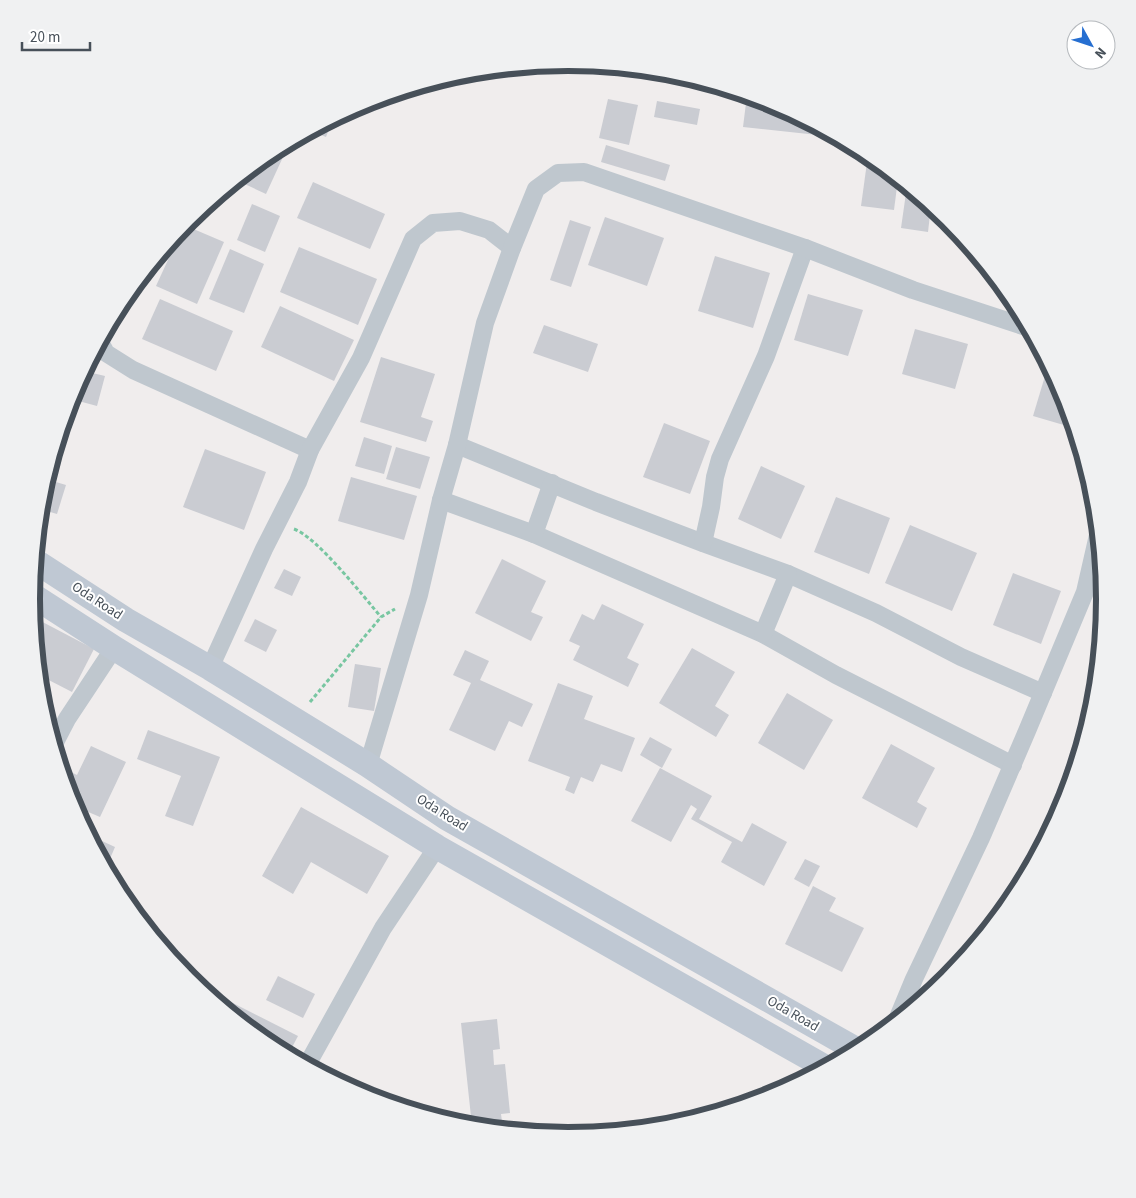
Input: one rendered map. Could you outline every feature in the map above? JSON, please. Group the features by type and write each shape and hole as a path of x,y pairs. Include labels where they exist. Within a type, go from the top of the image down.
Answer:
{"street":[{"path":"368,765 419,595 441,500 458,445 485,323 536,189 558,173 584,172 805,248 913,290 1019,325"},
{"path":"210,668 264,549 298,482 310,450 361,358 413,239 433,223 460,221 489,230 512,248"},
{"path":"703,543 711,507 714,477 720,459 766,356 805,248"},
{"path":"103,348 106,353 133,370 310,450"},
{"path":"458,445 703,543 788,574 876,613 961,657 1043,693"},
{"path":"534,534 552,483"},
{"path":"441,500 534,534 763,634 836,676 1013,764"},
{"path":"902,1007 981,838 1043,693 1085,592 1094,554"},
{"name":"Oda Road","path":"41,565 126,620 210,668 368,765 448,818 849,1045"},
{"path":"763,634 788,574"},
{"path":"40,600 114,648 437,847 819,1063"},
{"path":"58,736 67,719 114,648"},
{"path":"310,1059 383,928 437,847"}],"path":[{"path":"278,524 303,532 381,617"},
{"path":"294,721 381,617 419,595"}],"building":[{"path":"608,99 638,105 629,145 599,138"},
{"path":"657,101 700,109 697,125 654,117"},
{"path":"746,102 802,125 820,135 743,127"},
{"path":"330,127 326,137 318,134"},
{"path":"606,145 670,165 665,181 601,162"},
{"path":"283,157 266,194 243,183 275,160"},
{"path":"867,164 897,187 894,210 861,206"},
{"path":"313,182 385,214 370,249 297,218"},
{"path":"906,194 930,215 928,232 901,228"},
{"path":"252,204 280,216 265,252 237,240"},
{"path":"605,217 664,238 647,286 588,265"},
{"path":"570,220 591,227 571,287 550,280"},
{"path":"192,229 224,242 197,304 156,286 173,249"},
{"path":"299,247 377,279 358,325 280,292"},
{"path":"230,249 264,264 244,313 209,299"},
{"path":"715,256 770,273 753,328 698,311"},
{"path":"808,294 863,310 848,356 794,340"},
{"path":"160,299 233,331 216,371 142,339"},
{"path":"280,306 354,340 334,381 261,347"},
{"path":"544,325 598,344 588,372 533,353"},
{"path":"915,329 968,344 955,389 902,374"},
{"path":"381,357 435,374 421,417 433,421 426,442 360,422"},
{"path":"91,373 105,376 97,406 78,401"},
{"path":"1046,374 1067,426 1033,416"},
{"path":"664,423 710,441 690,494 643,477"},
{"path":"364,437 392,446 384,474 355,466"},
{"path":"396,447 430,457 420,489 386,479"},
{"path":"205,449 266,472 244,530 183,507"},
{"path":"761,466 805,486 781,539 738,519"},
{"path":"351,477 417,496 404,540 338,521"},
{"path":"53,481 66,485 57,514 48,511"},
{"path":"836,497 890,518 869,574 814,552"},
{"path":"910,525 977,553 952,611 885,583"},
{"path":"502,559 546,581 531,612 543,617 531,641 475,613"},
{"path":"284,569 301,577 292,596 274,588"},
{"path":"1013,573 1061,591 1041,644 993,625"},
{"path":"602,604 644,624 627,658 639,664 628,687 573,660 580,646 569,641 582,614 594,620"},
{"path":"255,619 277,630 266,652 244,641"},
{"path":"41,621 94,649 72,692 47,679"},
{"path":"692,648 735,672 715,706 729,715 716,737 659,703"},
{"path":"465,650 489,661 480,680 533,704 522,727 509,721 495,751 449,730 471,683 453,675"},
{"path":"355,664 381,668 374,711 348,707"},
{"path":"558,683 593,696 584,719 635,738 622,772 601,764 593,782 581,777 574,794 565,790 570,777 528,761"},
{"path":"787,693 833,720 804,770 758,743"},
{"path":"148,730 220,757 193,826 165,816 181,776 137,759"},
{"path":"650,737 672,749 662,768 640,755"},
{"path":"891,744 935,768 917,802 927,808 917,828 862,798"},
{"path":"91,746 126,762 100,817 84,810 69,771 77,775"},
{"path":"660,768 712,796 699,819 742,842 752,823 787,842 764,886 721,862 732,842 691,819 697,809 691,805 671,842 631,821"},
{"path":"301,807 389,856 367,894 311,862 293,894 262,876"},
{"path":"97,839 115,847 109,860"},
{"path":"805,859 820,866 809,887 794,879"},
{"path":"813,886 836,898 829,911 864,928 842,972 785,944"},
{"path":"278,976 315,994 303,1018 266,1000"},
{"path":"229,1001 298,1036 292,1048 247,1018 228,1003"},
{"path":"497,1019 500,1049 493,1050 494,1065 505,1064 510,1113 501,1114 502,1122 471,1118 461,1023"}]}
